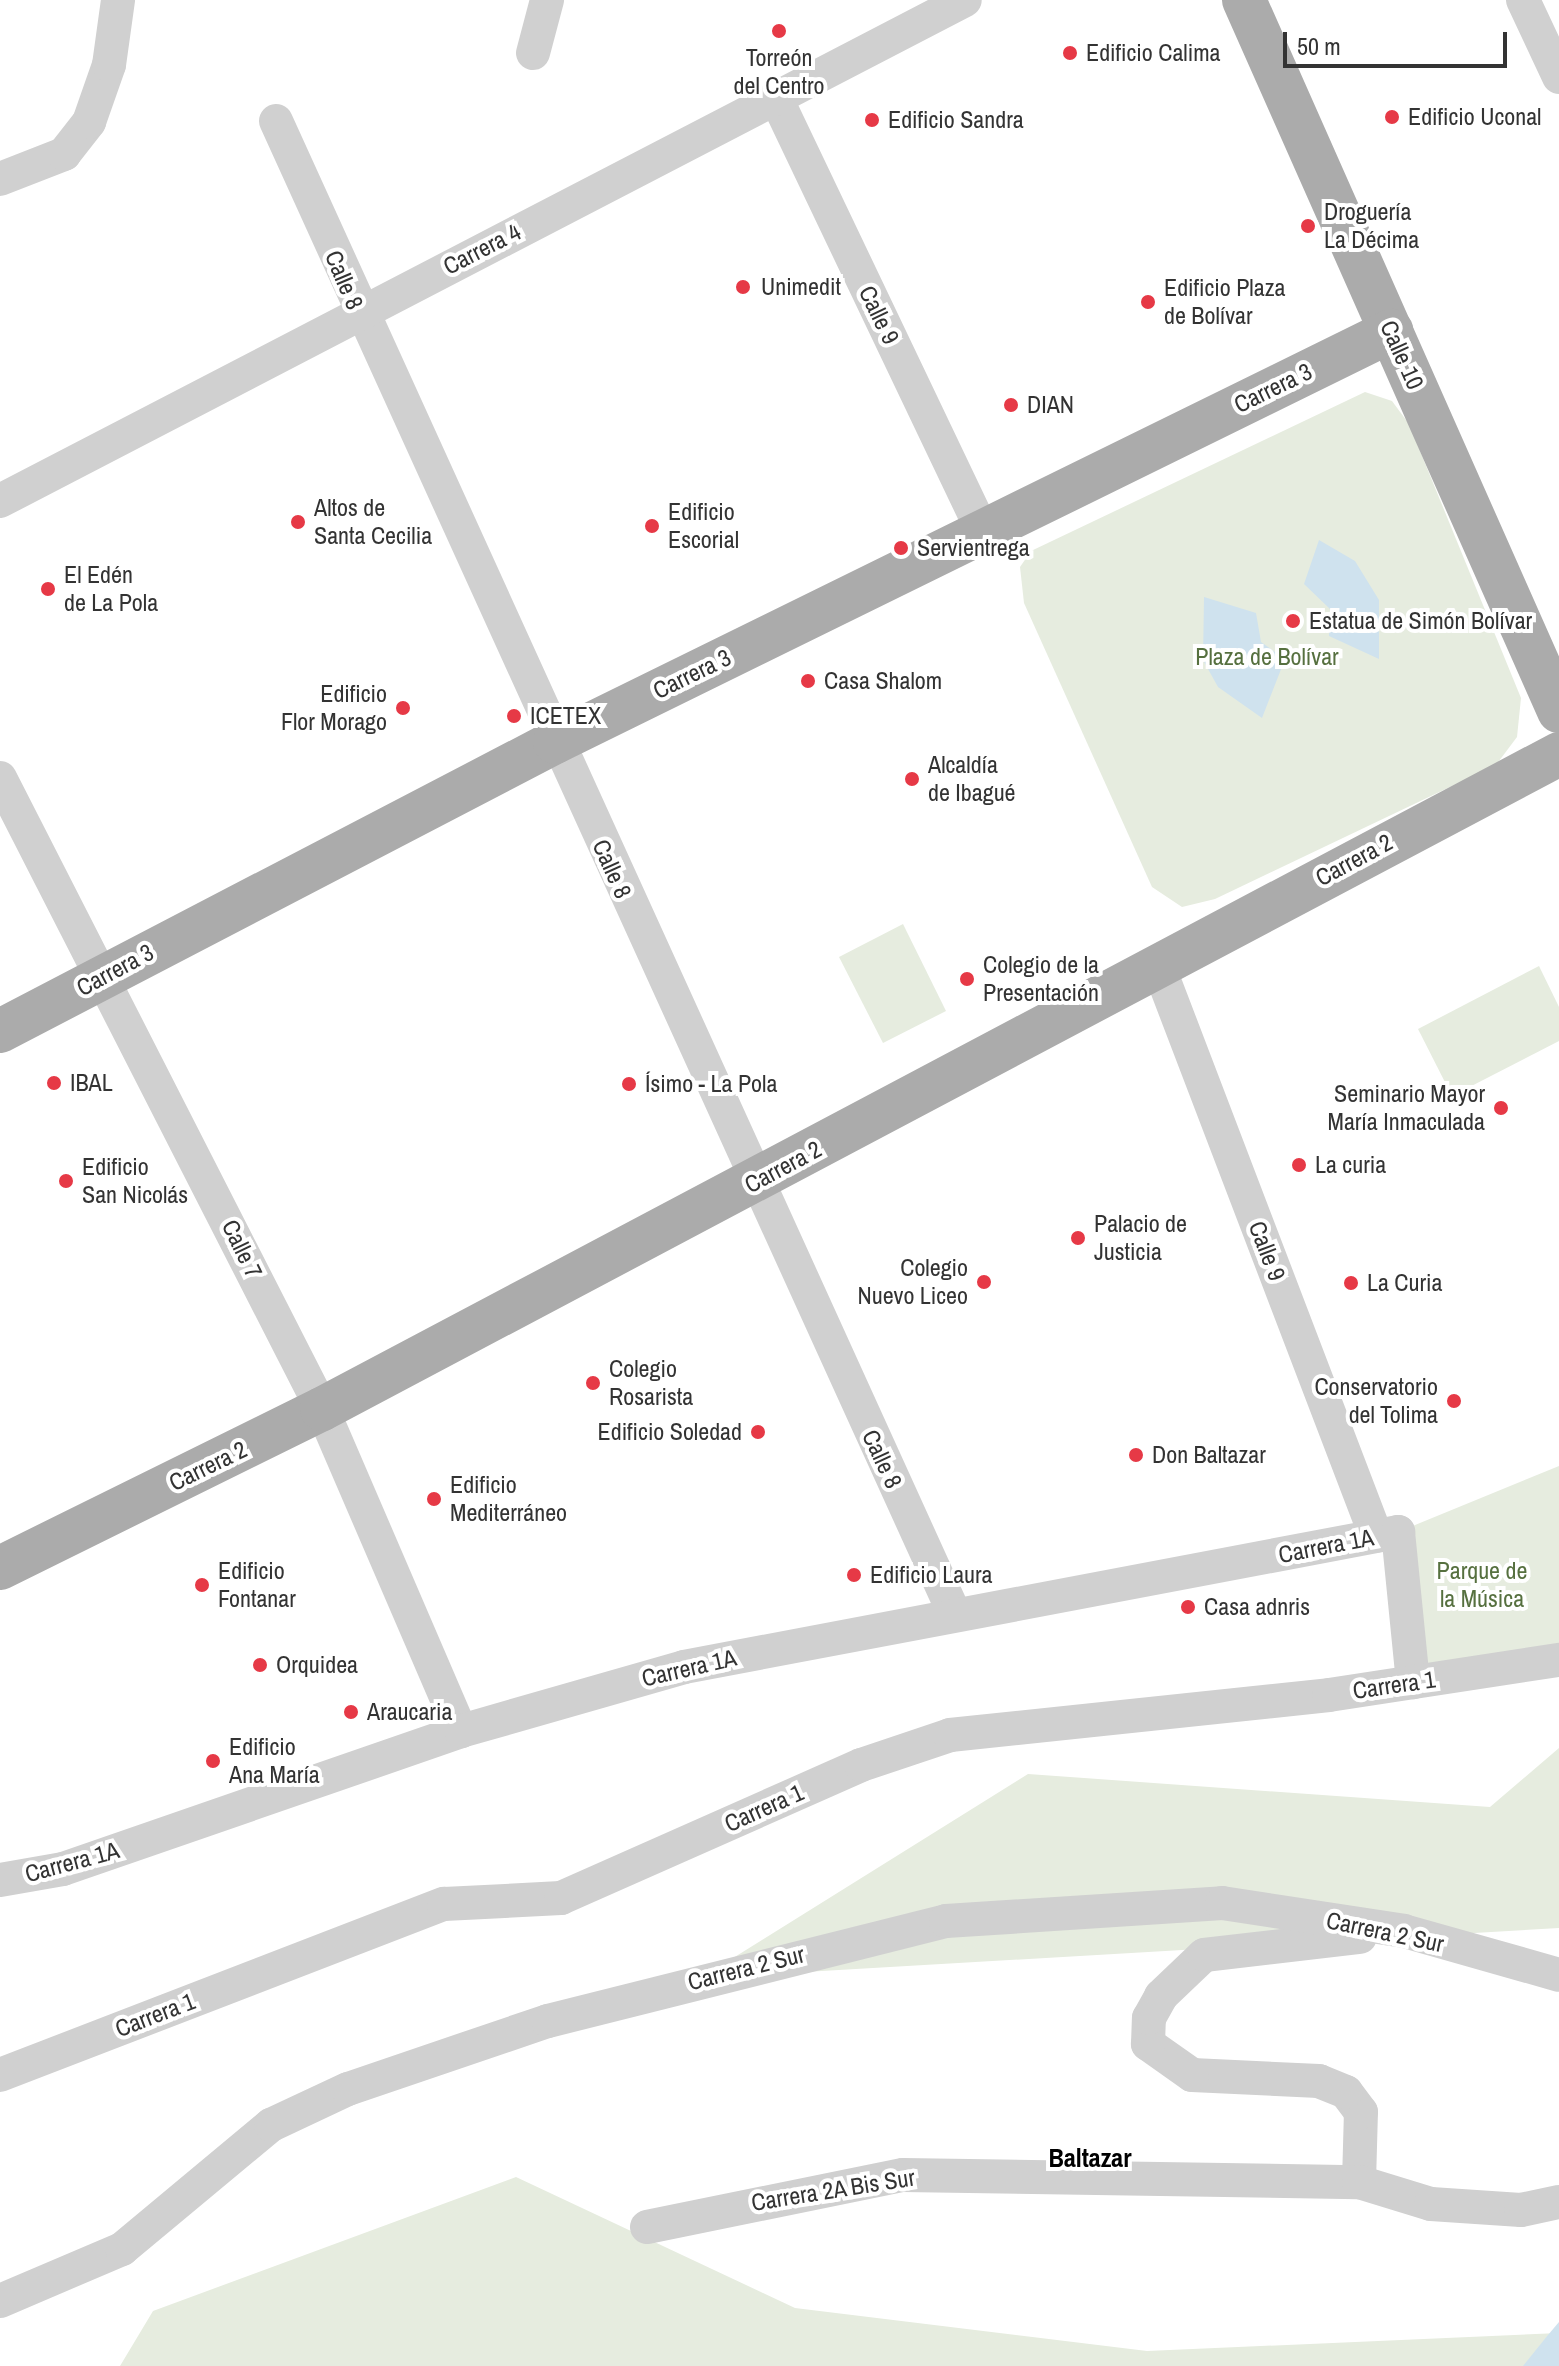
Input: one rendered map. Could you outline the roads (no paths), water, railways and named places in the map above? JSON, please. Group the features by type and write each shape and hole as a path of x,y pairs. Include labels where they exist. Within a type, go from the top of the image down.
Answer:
{"main road":[{"name":"Calle 10","path":"1244,0 1559,711"},
{"name":"Carrera 3","path":"0,1031 555,742 1391,331"},
{"name":"Carrera 2","path":"0,1568 322,1409 1559,754"}],"street":[{"path":"0,179 64,154 89,122 109,65 118,0"},
{"path":"533,53 547,0"},
{"name":"Carrera 4","path":"0,501 965,0"},
{"path":"1523,0 1559,77"},
{"name":"Calle 9","path":"777,100 982,530"},
{"name":"Calle 8","path":"276,121 358,313 753,1183 955,1615"},
{"name":"Calle 7","path":"0,778 106,975 322,1409 461,1731"},
{"name":"Calle 9","path":"1158,965 1387,1534 1413,1682"},
{"name":"Carrera 1A","path":"0,1880 63,1869 461,1731 684,1667 1387,1534"},
{"name":"Carrera 1","path":"0,2075 444,1904 561,1898 861,1765 950,1735 1413,1682 1559,1660"},
{"name":"Carrera 2 Sur","path":"0,2301 122,2249 284,2119 548,2021 700,1978 946,1921 1112,1905 1222,1903 1404,1931 1559,1975"},
{"path":"1359,2182 1361,2112 1346,2092 1319,2081 1192,2075 1148,2044 1149,2018 1172,1978 1204,1955 1404,1931"},
{"name":"Carrera 2A Bis Sur","path":"647,2227 903,2175 1359,2182 1431,2204 1521,2210 1559,2202"}],"water":[{"path":"1319,540 1355,561 1379,600 1379,659 1329,636 1330,609 1304,584"},
{"path":"1204,597 1256,613 1261,642 1285,659 1262,718 1218,687 1203,660"},
{"path":"1559,2322 1559,2366 1523,2366 1548,2335"}],"place":[{"name":"Torreón del Centro","path":"779,31"},
{"name":"Edificio Calima","path":"1070,53"},
{"name":"Edificio Uconal","path":"1392,117"},
{"name":"Edificio Sandra","path":"872,120"},
{"name":"Droguería La Décima","path":"1308,226"},
{"name":"Unimedit","path":"743,287"},
{"name":"Edificio Plaza de Bolívar","path":"1148,302"},
{"name":"DIAN","path":"1011,405"},
{"name":"Altos de Santa Cecilia","path":"298,522"},
{"name":"Edificio Escorial","path":"652,526"},
{"name":"Servientrega","path":"901,548"},
{"name":"El Edén de La Pola","path":"48,589"},
{"name":"Estatua de Simón Bolívar","path":"1293,621"},
{"name":"Casa Shalom","path":"808,681"},
{"name":"Edificio Flor Morago","path":"403,708"},
{"name":"ICETEX","path":"514,716"},
{"name":"Alcaldía de Ibagué","path":"912,779"},
{"name":"Colegio de la Presentación","path":"967,979"},
{"name":"IBAL","path":"54,1083"},
{"name":"Ísimo - La Pola","path":"629,1084"},
{"name":"Seminario Mayor María Inmaculada","path":"1501,1108"},
{"name":"La curia","path":"1299,1165"},
{"name":"Edificio San Nicolás","path":"66,1181"},
{"name":"Palacio de Justicia","path":"1078,1238"},
{"name":"Colegio Nuevo Liceo","path":"984,1282"},
{"name":"La Curia","path":"1351,1283"},
{"name":"Colegio Rosarista","path":"593,1383"},
{"name":"Conservatorio del Tolima","path":"1454,1401"},
{"name":"Edificio Soledad","path":"758,1432"},
{"name":"Don Baltazar","path":"1136,1455"},
{"name":"Edificio Mediterráneo","path":"434,1499"},
{"name":"Edificio Laura","path":"854,1575"},
{"name":"Edificio Fontanar","path":"202,1585"},
{"name":"Casa adnris","path":"1188,1607"},
{"name":"Orquidea","path":"260,1665"},
{"name":"Araucaria","path":"351,1712"},
{"name":"Edificio Ana María","path":"213,1761"}],"district":[{"name":"Baltazar","path":"1090,2158"}],"park label":[{"name":"Plaza de Bolívar","path":"1267,657"},
{"name":"Parque de la Música","path":"1482,1585"}]}
